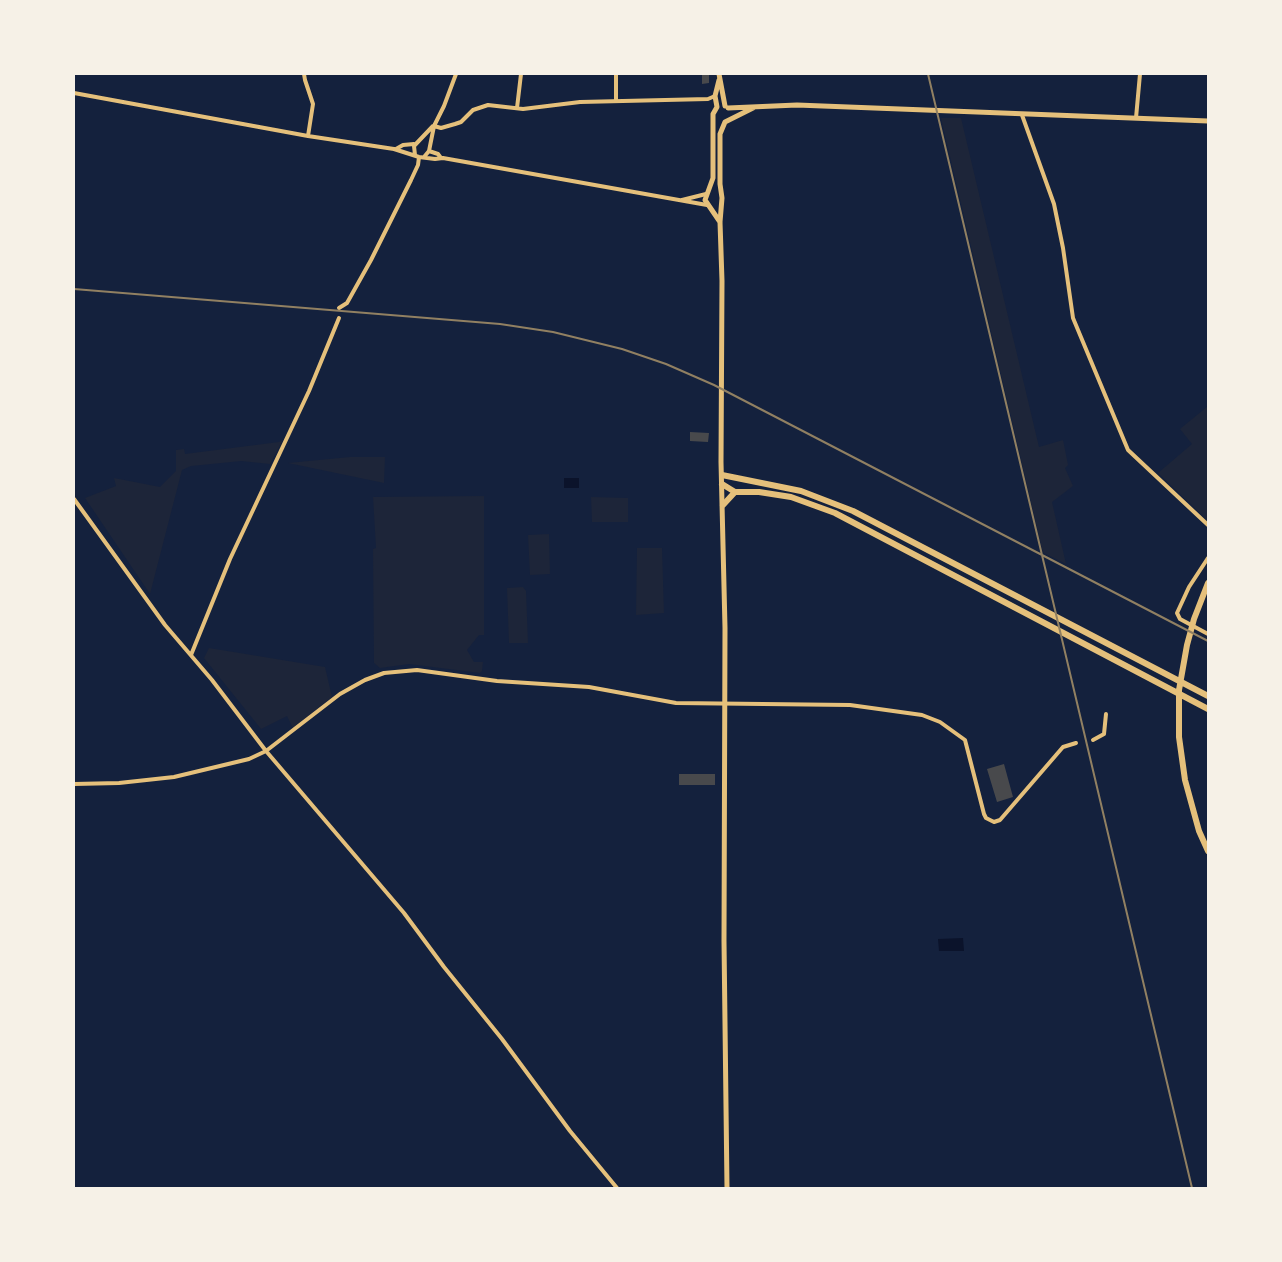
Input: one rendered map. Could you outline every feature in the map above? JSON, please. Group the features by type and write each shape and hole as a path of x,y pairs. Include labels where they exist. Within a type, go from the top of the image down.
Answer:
{"highway":[{"path":"722,475 801,491 853,511 1209,696"},
{"path":"722,484 735,492 759,492 790,497 836,513 1209,709"},
{"path":"723,505 735,492"},
{"path":"1209,583 1191,627 1179,690 1179,737 1190,797 1199,831 1209,851"}],"main road":[{"path":"717,107 715,96 719,77"},
{"path":"719,77 730,115 720,134 727,1188"},
{"path":"714,117 720,123 753,108 766,105 797,105 1209,121"},
{"path":"720,222 705,200 713,178 713,111 717,107 753,108"},
{"path":"707,193 714,190 721,195"},
{"path":"708,206 715,208 722,203"}],"street":[{"path":"304,74 313,104 308,136"},
{"path":"339,308 348,303 411,180 420,157 429,149 434,126 456,74"},
{"path":"517,108 521,74"},
{"path":"616,74 616,101"},
{"path":"1136,119 1140,74"},
{"path":"74,93 308,136 395,149 420,157 441,158 708,206"},
{"path":"434,126 441,128 455,124 473,110 488,105 517,108 552,107 580,102 708,99 715,96"},
{"path":"708,99 717,107"},
{"path":"1022,115 1054,204 1073,318 1128,450 1209,525"},
{"path":"420,157 413,152 416,143 434,126"},
{"path":"395,149 403,145 424,142 441,158"},
{"path":"681,201 707,193"},
{"path":"191,655 230,559 309,391 339,318"},
{"path":"74,499 139,590 266,751 404,913 570,1131 617,1188"},
{"path":"1209,558 1189,587 1177,613 1180,619 1209,634"},
{"path":"74,784 118,783 174,777 233,764 266,751 340,694 365,680 384,673 406,670 432,670 497,681 589,687 676,703 850,705 909,712 940,722 965,740 984,814 986,818 994,822 1000,820 1063,747 1076,743"},
{"path":"1093,740 1104,734 1106,714"}],"shaded area":[{"path":"941,118 961,118 1039,447 1063,440 1068,465 1065,468 1073,486 1052,502 1066,564 1044,553 1042,549"},
{"path":"1208,406 1208,521 1158,473 1192,444 1180,429"},
{"path":"283,440 270,464 241,461 191,466 182,470 150,594 85,498 116,486 114,478 160,487 176,471 176,450 184,449 185,454"},
{"path":"350,457 385,457 384,483 288,463"},
{"path":"564,478 579,478 579,488 564,488"},
{"path":"484,496 484,635 479,635 467,650 474,662 483,662 482,671 480,673 409,664 380,668 374,663 373,549 376,548 373,497"},
{"path":"591,497 628,498 628,522 592,522"},
{"path":"549,534 550,574 530,575 528,535"},
{"path":"637,548 662,548 664,613 636,615"},
{"path":"523,587 526,591 528,643 509,643 507,588"},
{"path":"209,648 325,667 332,697 293,728 287,716 261,729 204,658"},
{"path":"963,938 964,951 939,951 938,939"}],"building":[{"path":"702,74 709,74 709,83 702,84"},
{"path":"690,432 709,433 708,442 690,441"},
{"path":"1004,764 1013,797 997,802 987,769"},
{"path":"679,774 715,774 715,785 679,785"}],"railway":[{"path":"928,74 1192,1188"},
{"path":"74,289 500,324 553,332 622,349 666,364 714,385 1208,641"}]}
